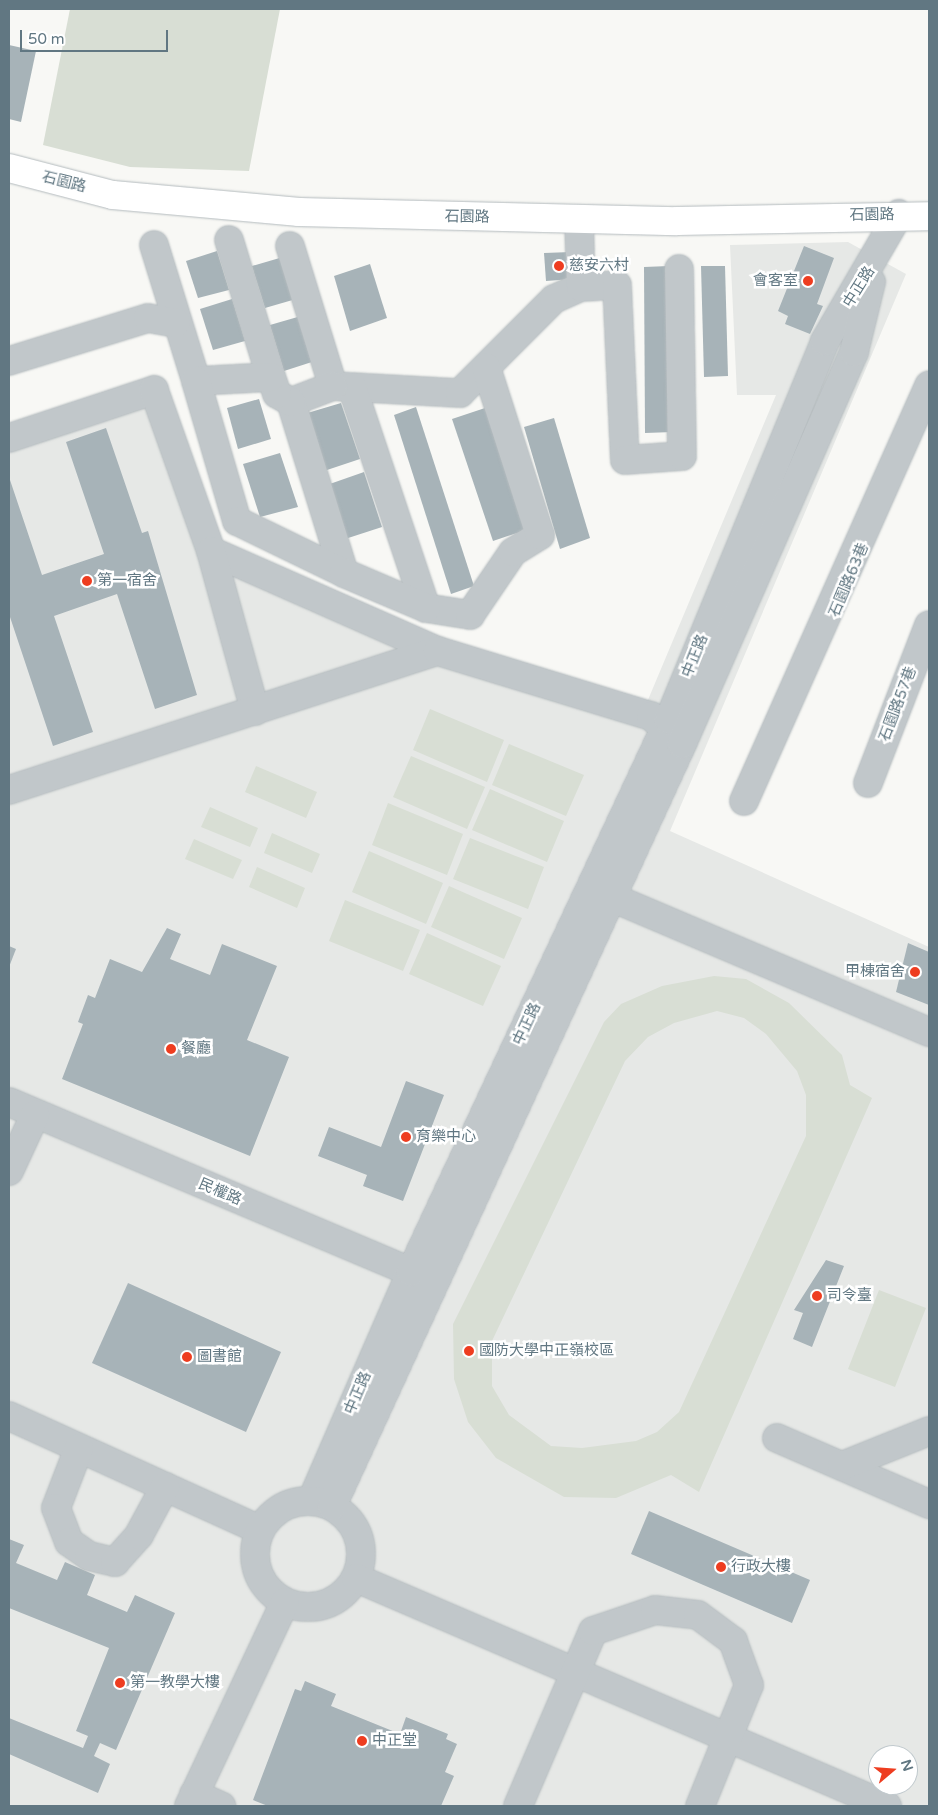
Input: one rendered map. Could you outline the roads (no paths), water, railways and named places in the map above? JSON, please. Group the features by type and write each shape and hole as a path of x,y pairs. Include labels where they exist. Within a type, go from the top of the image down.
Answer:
{"main road":[{"name":"石園路","path":"9,168 114,195 280,210 579,220 899,214 929,216"}],"lane":[{"path":"876,260 899,214"},
{"path":"579,220 581,287"},
{"path":"229,240 277,394 291,402 344,573"},
{"path":"154,245 237,522 344,573 426,608 470,615 513,552 540,535 486,367"},
{"path":"290,246 426,608"},
{"name":"中正路","path":"322,1503 421,1276 602,892 682,744 854,352 876,260"},
{"name":"中正路","path":"602,892 669,720 825,341 876,260"},
{"path":"291,402 343,386 460,393 554,299 581,287 617,285 625,460 682,456 680,269"},
{"path":"9,361 148,318 176,323"},
{"path":"196,381 271,377"},
{"path":"744,801 929,385"},
{"path":"9,438 154,390 210,551 255,711"},
{"name":"石園路63巷","path":"768,768 929,392"},
{"path":"210,551 438,651 651,716 682,744"},
{"name":"石園路57巷","path":"868,783 929,625"},
{"path":"9,790 438,651"},
{"path":"602,892 929,1032"},
{"name":"民權路","path":"9,1102 35,1115 421,1276"},
{"path":"9,1171 35,1115"},
{"path":"9,1416 260,1530"},
{"path":"842,1466 929,1431"},
{"path":"777,1438 929,1504"},
{"path":"79,1448 56,1508 69,1542 89,1556 116,1562 139,1535 165,1487"},
{"path":"322,1503 356,1529 362,1562 356,1578 346,1592 317,1607 284,1602 271,1592 255,1563 260,1530 282,1507 322,1503"},
{"path":"356,1578 887,1806"},
{"path":"221,1806 192,1800 284,1602"},
{"path":"518,1806 577,1673 593,1631 654,1610 698,1616 733,1641 749,1685 730,1739 700,1806"}],"place":[{"name":"慈安六村","path":"559,266"},
{"name":"會客室","path":"808,281"},
{"name":"第一宿舍","path":"87,581"},
{"name":"甲棟宿舍","path":"915,972"},
{"name":"餐廳","path":"171,1049"},
{"name":"育樂中心","path":"406,1137"},
{"name":"司令臺","path":"817,1296"},
{"name":"國防大學中正嶺校區","path":"469,1351"},
{"name":"圖書館","path":"187,1357"},
{"name":"行政大樓","path":"721,1567"},
{"name":"第一教學大樓","path":"120,1683"},
{"name":"中正堂","path":"362,1741"}]}
